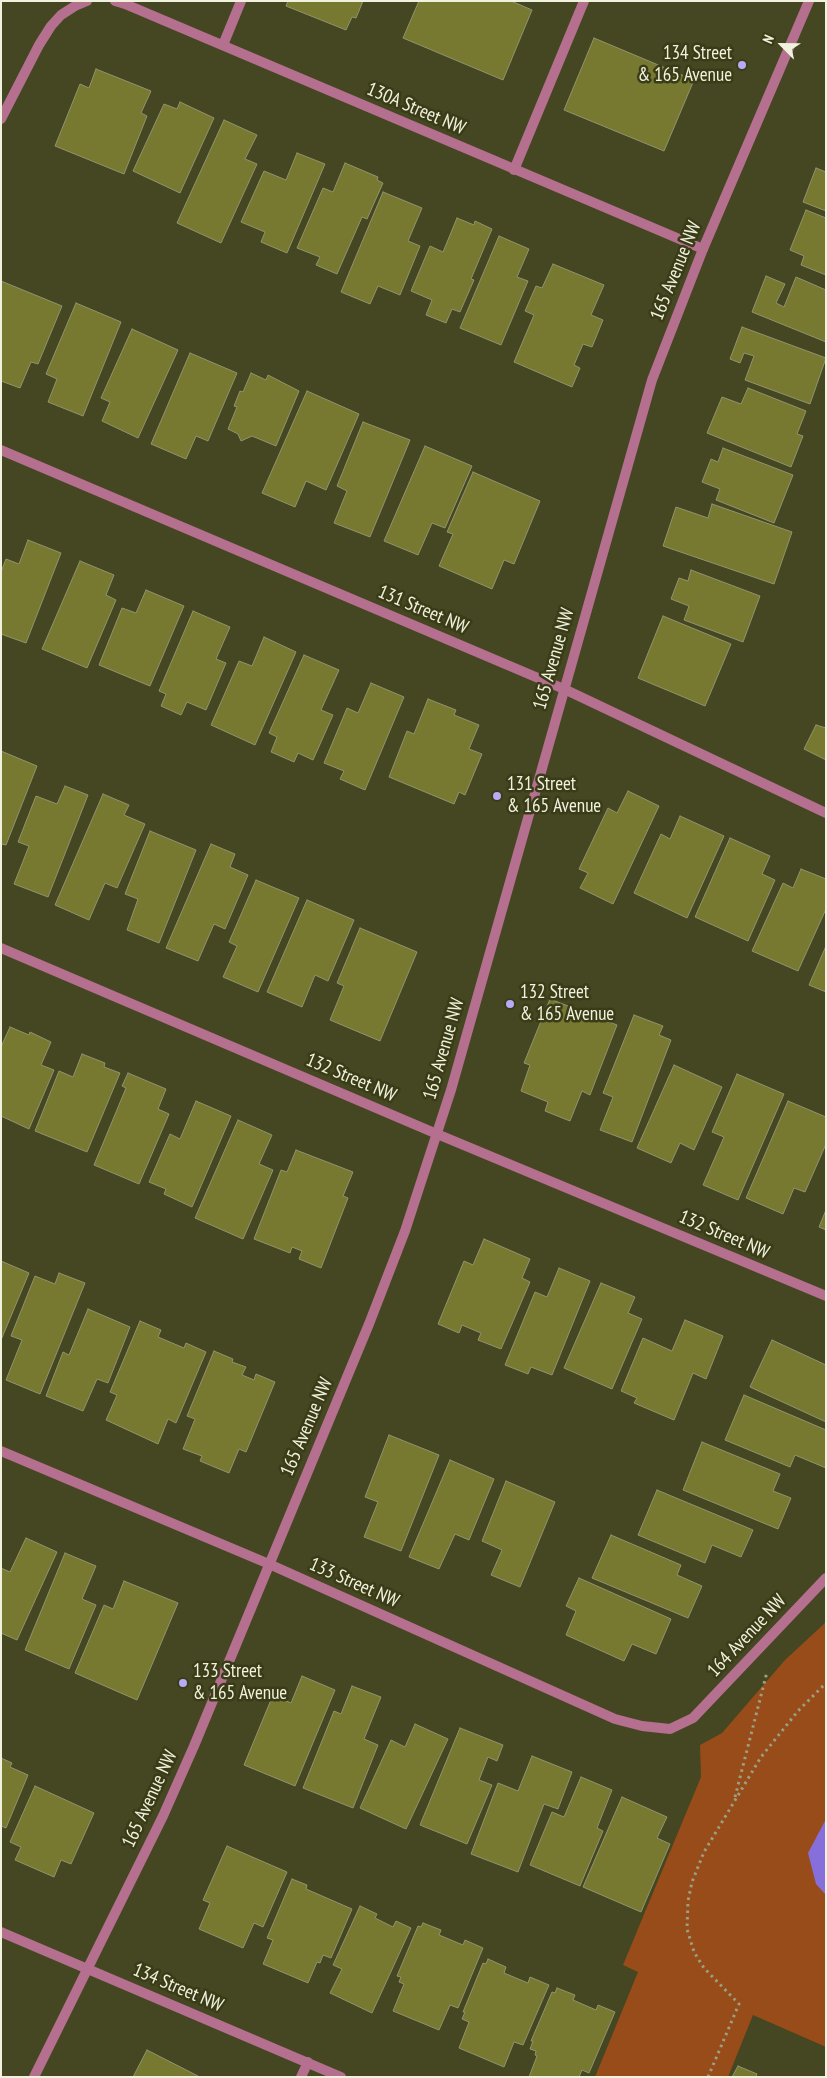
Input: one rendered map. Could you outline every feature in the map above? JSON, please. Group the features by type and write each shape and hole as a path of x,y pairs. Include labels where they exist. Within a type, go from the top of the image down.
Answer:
{"street":[{"name":"130A Street NW","path":"115,1 126,4 703,249"},
{"path":"223,45 241,1"},
{"path":"514,170 584,1"},
{"name":"165 Avenue NW","path":"34,2077 178,1782 392,1267 437,1134 652,380 703,249 809,1"},
{"path":"1,119 39,45 51,26 61,15 85,2"},
{"name":"131 Street NW","path":"1,450 564,688 826,813"},
{"name":"132 Street NW","path":"1,948 437,1134 826,1296"},
{"name":"133 Street NW","path":"1,1451 270,1564 615,1719 642,1726 670,1729 693,1718"},
{"name":"164 Avenue NW","path":"693,1718 826,1578"},
{"name":"134 Street NW","path":"1,1932 341,2077"},
{"path":"301,2077 308,2062"}],"path":[{"path":"734,1800 769,1667 772,1635"},
{"path":"708,2077 739,2004 704,1968 694,1952 687,1929 688,1901 692,1882 704,1852 761,1756 781,1730 826,1683"}],"shaded area":[{"path":"826,1622 826,2047 753,2015 728,2077 595,2077 638,1972 623,1965 701,1777 700,1745 722,1733 785,1660"},
{"path":"826,1819 826,1895 816,1884 808,1853"}],"building":[{"path":"288,1 363,1 356,18 352,17 346,30 286,6"},
{"path":"419,1 511,1 532,10 503,80 403,38"},
{"path":"594,38 694,80 664,151 564,110"},
{"path":"96,69 151,91 141,113 147,116 124,174 55,146 80,84 89,88"},
{"path":"180,102 214,118 180,193 133,171 164,104 177,109"},
{"path":"224,120 257,135 245,159 257,164 221,243 177,223"},
{"path":"297,153 325,164 287,253 261,242 265,232 241,222 264,171 286,180"},
{"path":"345,163 378,177 377,180 383,183 367,219 362,217 337,274 316,265 320,257 297,248 323,188 333,192"},
{"path":"816,168 826,172 826,211 803,202"},
{"path":"383,192 422,208 408,241 420,246 400,295 378,286 370,304 341,292"},
{"path":"806,210 826,218 826,275 801,265 804,256 790,250"},
{"path":"457,218 474,225 475,221 492,229 471,279 474,280 460,312 452,309 446,323 426,315 432,300 411,291 430,246 443,252"},
{"path":"499,236 529,249 517,277 528,281 501,345 460,328"},
{"path":"553,264 604,285 591,315 603,320 592,347 583,344 574,365 580,368 572,387 514,362 534,315 525,311 536,286 542,288"},
{"path":"766,276 785,284 776,303 784,307 796,277 826,290 826,342 752,312"},
{"path":"1,281 62,306 38,364 31,362 20,388 1,381"},
{"path":"76,303 121,322 83,416 48,402 57,379 46,374"},
{"path":"742,327 826,358 810,404 745,380 754,356 744,353 740,363 730,359"},
{"path":"132,329 178,350 138,438 102,421 110,402 101,398"},
{"path":"190,353 237,373 208,441 196,436 186,459 151,444"},
{"path":"251,373 266,380 268,375 299,391 276,446 252,436 241,441 238,434 228,429 237,407 234,406 240,391 243,392"},
{"path":"748,388 806,411 797,434 803,436 791,467 707,433 722,397 741,404"},
{"path":"307,391 359,414 326,490 306,481 295,507 262,493"},
{"path":"363,422 410,440 370,537 334,523 347,491 337,486"},
{"path":"425,446 472,466 445,528 432,523 418,555 384,541"},
{"path":"723,448 793,475 774,523 716,500 720,489 702,482 711,459 718,462"},
{"path":"473,472 540,501 514,564 504,560 492,589 439,566 453,534 447,532"},
{"path":"712,504 792,532 774,584 663,546 676,507 708,518"},
{"path":"28,540 61,553 26,643 1,634 1,572 6,559 19,564"},
{"path":"80,561 114,575 106,595 116,600 87,668 42,649"},
{"path":"691,570 760,596 743,642 684,620 689,606 671,599 679,578 688,581"},
{"path":"146,590 184,606 150,686 99,665 122,608 136,613"},
{"path":"193,611 230,627 216,659 226,663 206,710 187,702 181,715 161,706 166,694 159,691"},
{"path":"663,616 731,644 705,706 638,678"},
{"path":"264,637 296,652 255,745 211,725 239,661 252,666"},
{"path":"304,655 339,670 321,710 333,715 313,760 298,753 294,762 271,752 277,737 269,733"},
{"path":"371,683 404,697 365,790 340,779 344,771 324,763 347,708 358,713"},
{"path":"428,699 456,710 454,715 479,725 469,749 482,754 465,795 459,792 454,804 389,777 407,731 414,734"},
{"path":"816,725 826,728 826,760 804,749"},
{"path":"1,751 37,766 6,845 1,844"},
{"path":"65,786 88,795 48,897 14,884 29,846 18,842 36,796 57,804"},
{"path":"628,791 659,806 613,904 580,888 588,873 579,869 608,808 617,813"},
{"path":"103,794 129,805 124,815 145,824 117,888 105,883 89,920 55,905"},
{"path":"680,816 724,836 687,918 634,893 661,834 670,839"},
{"path":"150,831 196,850 159,943 127,930 138,899 125,894"},
{"path":"730,838 770,856 762,874 775,880 748,941 695,917"},
{"path":"211,844 235,854 230,867 248,875 225,929 214,924 198,961 166,948"},
{"path":"801,869 826,879 826,909 798,971 752,951 783,883 793,888"},
{"path":"256,880 299,898 258,992 223,977 237,946 229,942"},
{"path":"307,900 354,920 328,981 315,975 302,1007 267,992"},
{"path":"360,928 417,952 380,1041 330,1020 344,986 337,983"},
{"path":"826,946 826,992 809,985"},
{"path":"550,999 617,1025 590,1095 582,1091 570,1121 545,1111 548,1102 521,1091 530,1065 524,1063"},
{"path":"634,1015 663,1026 659,1035 671,1040 632,1142 600,1130 613,1097 603,1093"},
{"path":"10,1027 29,1035 30,1032 51,1042 41,1065 54,1070 29,1129 1,1116 1,1047"},
{"path":"82,1054 105,1063 104,1067 120,1073 87,1152 35,1131 59,1071 73,1077"},
{"path":"674,1065 722,1087 694,1150 680,1143 671,1163 637,1148"},
{"path":"128,1073 166,1089 158,1109 169,1114 139,1184 94,1165 126,1088 122,1086"},
{"path":"737,1074 784,1094 738,1200 703,1185 724,1137 712,1132"},
{"path":"196,1101 231,1116 192,1207 164,1194 166,1189 149,1182 170,1134 180,1139"},
{"path":"788,1101 826,1117 826,1144 805,1192 794,1188 783,1214 746,1198"},
{"path":"238,1120 272,1135 259,1164 273,1170 243,1239 195,1218"},
{"path":"296,1150 353,1172 343,1196 348,1198 321,1268 299,1259 302,1251 292,1247 290,1253 254,1239 281,1170 287,1172"},
{"path":"826,1210 826,1230 819,1227"},
{"path":"484,1239 530,1259 522,1278 530,1282 501,1349 478,1340 481,1333 462,1325 459,1333 438,1324 464,1261 473,1265"},
{"path":"1,1261 29,1273 1,1340"},
{"path":"559,1268 590,1281 552,1375 531,1367 528,1374 505,1365 535,1292 547,1297"},
{"path":"59,1273 85,1283 40,1394 6,1380 22,1340 11,1336 35,1276 55,1284"},
{"path":"601,1283 635,1297 628,1313 642,1319 612,1389 564,1368"},
{"path":"88,1309 130,1327 108,1383 97,1379 83,1411 46,1396 63,1352 69,1355"},
{"path":"685,1320 723,1336 706,1379 693,1373 674,1420 634,1403 637,1398 621,1391 643,1338 672,1351"},
{"path":"140,1321 161,1330 158,1337 184,1348 186,1343 206,1352 176,1423 168,1419 158,1444 106,1420 117,1395 110,1392"},
{"path":"772,1340 826,1365 826,1422 750,1387"},
{"path":"214,1351 233,1359 232,1362 246,1367 242,1375 254,1380 256,1374 275,1382 246,1452 239,1449 229,1473 200,1461 202,1456 183,1449 195,1419 187,1416"},
{"path":"744,1395 826,1430 826,1468 795,1455 790,1467 725,1440"},
{"path":"389,1435 439,1455 401,1551 364,1537 378,1502 365,1497"},
{"path":"702,1442 780,1474 773,1491 791,1498 778,1529 683,1490"},
{"path":"450,1460 494,1479 469,1540 455,1534 439,1569 409,1557"},
{"path":"506,1481 555,1502 520,1587 491,1575 502,1550 482,1541"},
{"path":"657,1490 753,1530 741,1557 712,1545 705,1563 638,1535"},
{"path":"611,1535 681,1565 677,1575 702,1586 688,1618 592,1578"},
{"path":"26,1538 57,1552 17,1640 1,1633 1,1568 10,1572"},
{"path":"65,1553 96,1566 82,1599 96,1605 69,1669 25,1650"},
{"path":"579,1578 671,1619 656,1654 632,1644 624,1661 566,1635 576,1611 566,1606"},
{"path":"124,1581 178,1603 137,1700 75,1673 104,1605 113,1609"},
{"path":"302,1676 335,1690 295,1786 244,1765 273,1695 291,1703"},
{"path":"352,1686 381,1697 364,1739 378,1745 353,1808 303,1788 334,1711 341,1714"},
{"path":"415,1724 448,1739 406,1829 360,1808 391,1740 405,1747"},
{"path":"460,1728 503,1745 497,1761 488,1757 479,1780 492,1785 467,1844 420,1825"},
{"path":"532,1756 572,1772 558,1809 544,1804 518,1872 471,1854 498,1783 518,1791"},
{"path":"1,1758 12,1763 10,1767 28,1775 6,1828 1,1826"},
{"path":"581,1777 612,1790 597,1828 603,1831 580,1886 530,1865 552,1812 564,1817"},
{"path":"35,1786 94,1813 71,1864 61,1860 54,1877 15,1860 21,1847 10,1842"},
{"path":"622,1797 667,1817 657,1838 670,1844 641,1912 583,1887"},
{"path":"227,1846 287,1872 263,1927 254,1923 243,1948 199,1929 210,1903 203,1900"},
{"path":"292,1879 307,1885 306,1889 352,1909 331,1958 323,1955 320,1963 317,1962 308,1983 263,1964 273,1940 267,1938"},
{"path":"360,1906 377,1914 375,1918 393,1927 396,1921 411,1928 372,2013 330,1993 342,1969 333,1965"},
{"path":"423,1923 441,1930 439,1935 463,1945 465,1940 483,1948 458,2008 450,2005 439,2030 393,2011 404,1984 399,1982 401,1977 397,1976 418,1926 421,1927"},
{"path":"488,1959 506,1967 504,1973 528,1983 530,1977 549,1985 523,2045 514,2042 504,2067 459,2048 469,2022 462,2019 465,2012 463,2012 483,1963 486,1964"},
{"path":"557,1988 575,1995 573,2000 596,2010 598,2005 615,2012 589,2073 582,2070 579,2077 529,2077 537,2056 535,2055 536,2051 530,2049 533,2041 531,2041 552,1992 555,1993"},
{"path":"147,2050 198,2076 133,2077"},
{"path":"738,2066 757,2074 756,2077 732,2077"}],"place":[{"name":"134 Street & 165 Avenue","path":"742,65"},
{"name":"131 Street & 165 Avenue","path":"497,796"},
{"name":"132 Street & 165 Avenue","path":"510,1004"},
{"name":"133 Street & 165 Avenue","path":"183,1683"}]}
